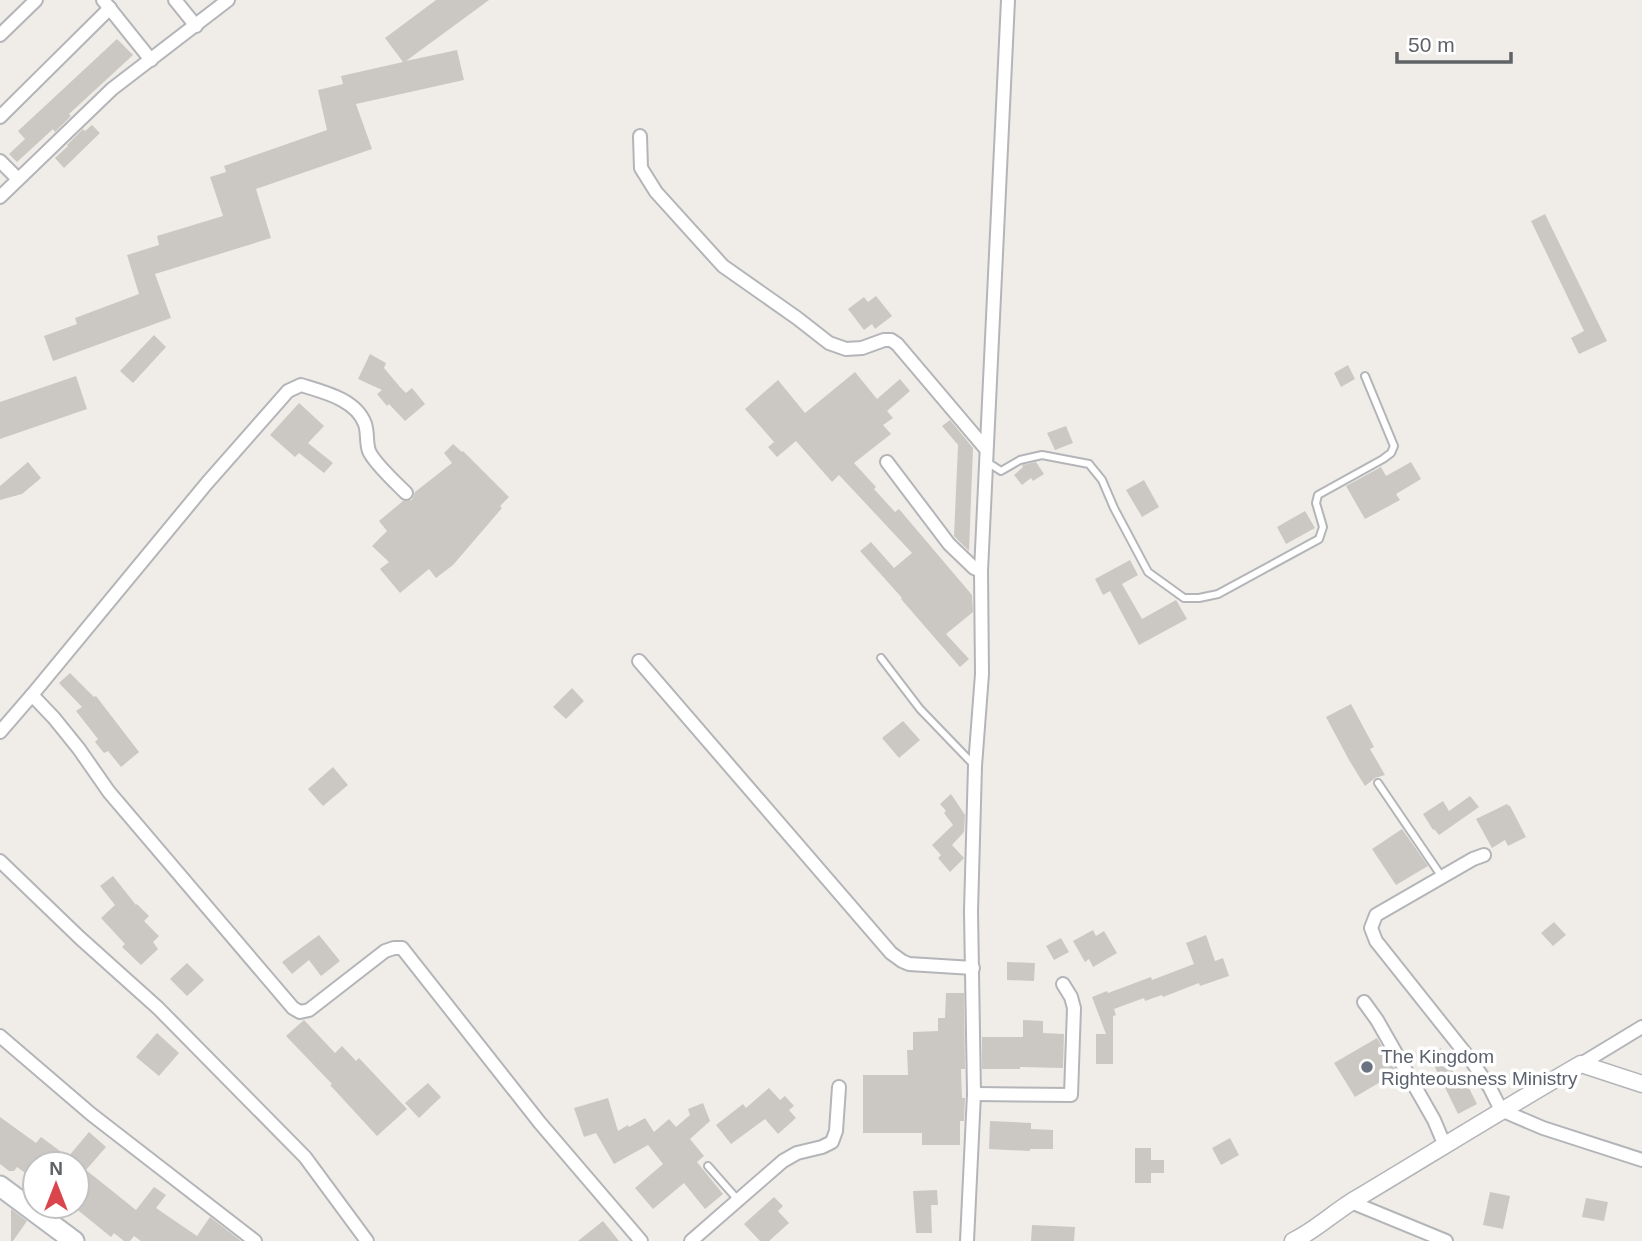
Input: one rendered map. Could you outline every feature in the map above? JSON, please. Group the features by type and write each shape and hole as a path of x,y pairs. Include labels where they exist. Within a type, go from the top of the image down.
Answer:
{"main road":[{"path":"0,1185 74,1241"}],"street":[{"path":"0,35 36,0"},
{"path":"175,0 196,26"},
{"path":"0,197 112,89 228,0"},
{"path":"967,1241 974,1094 971,911 975,766 982,674 981,571 1008,0"},
{"path":"0,117 107,4 151,60"},
{"path":"640,136 641,168 656,192 723,266 797,317 829,343 846,349 862,348 884,340 897,344 986,455"},
{"path":"0,161 18,179"},
{"path":"0,732 207,483 288,391 301,385 345,401 365,423 368,449 372,457 406,493"},
{"path":"887,462 949,544 974,568 981,571"},
{"path":"639,661 891,953 909,964 973,968"},
{"path":"32,695 79,749 109,792 293,1008 300,1013 309,1010 385,951 402,948 540,1123 641,1241"},
{"path":"1484,855 1376,915 1371,928 1376,940 1473,1063 1501,1110 1543,1128 1642,1160"},
{"path":"0,860 80,938 158,1008 305,1157 367,1241"},
{"path":"974,1094 1071,1095 1074,1008 1063,984"},
{"path":"1364,1002 1434,1120 1445,1146"},
{"path":"1293,1241 1501,1110 1642,1027"},
{"path":"0,1036 91,1114 255,1241"},
{"path":"1581,1064 1642,1084"},
{"path":"691,1241 783,1161 797,1153 832,1142 836,1130 839,1087"},
{"path":"1351,1202 1446,1241"}],"lane":[{"path":"986,455 1001,471 1020,460 1042,455 1089,464 1102,480 1114,509 1148,572 1184,598 1209,596 1218,594 1319,539 1323,527 1316,503 1318,495 1391,453 1394,446 1365,376"},
{"path":"881,658 920,709 975,766"},
{"path":"1378,783 1442,877"},
{"path":"708,1166 738,1200"}],"building":[{"path":"436,0 489,0 406,61 457,50 464,80 356,104 372,149 256,189 271,238 155,274 171,318 53,361 44,336 77,324 75,318 139,294 127,255 159,245 157,236 223,216 210,177 226,172 224,166 327,130 318,90 343,84 341,76 403,62 385,38"},
{"path":"117,39 133,55 69,114 71,116 55,132 53,129 17,162 9,154 25,139 18,131"},
{"path":"92,125 100,133 64,168 55,158 83,129 85,131"},
{"path":"1545,214 1607,341 1579,354 1571,338 1584,331 1531,221"},
{"path":"876,296 892,316 875,329 872,324 864,330 848,309 864,297 868,302"},
{"path":"154,335 166,347 133,383 120,371"},
{"path":"370,354 386,363 384,368 406,393 412,388 425,404 405,421 377,394 382,390 358,379"},
{"path":"1348,365 1355,379 1341,387 1334,373"},
{"path":"855,372 877,399 900,379 910,391 887,411 893,418 883,425 891,434 854,463 895,512 899,509 972,595 973,612 946,634 969,659 960,667 860,551 871,542 894,568 912,553 839,475 832,482 796,441 777,457 768,447 774,442 745,409 778,380 805,413"},
{"path":"76,376 87,409 0,439 0,402"},
{"path":"299,403 324,426 308,443 333,463 324,473 299,453 295,457 270,435"},
{"path":"950,420 973,448 969,551 954,536 958,445 942,426"},
{"path":"1066,426 1073,443 1055,450 1047,433"},
{"path":"453,444 509,497 453,565 436,578 429,569 400,593 380,569 389,562 372,546 387,531 379,521 403,501 412,500 415,492 452,463 444,453"},
{"path":"28,462 41,478 22,494 0,500 0,486"},
{"path":"1036,462 1044,474 1033,481 1031,478 1022,485 1014,475 1022,465"},
{"path":"1411,462 1421,479 1396,494 1400,500 1365,519 1346,486 1381,467 1386,476"},
{"path":"1144,480 1159,507 1142,517 1126,490"},
{"path":"1305,511 1315,528 1286,544 1277,527"},
{"path":"1130,560 1138,575 1122,584 1142,619 1176,600 1187,619 1139,645 1110,591 1103,595 1095,579"},
{"path":"70,673 96,696 139,752 121,767 108,751 104,753 95,742 98,739 76,711 82,707 59,683"},
{"path":"572,688 584,701 566,719 553,707"},
{"path":"1351,704 1374,747 1370,749 1385,775 1375,778 1365,786 1326,717"},
{"path":"903,721 920,740 899,758 882,738"},
{"path":"333,767 348,785 323,806 308,789"},
{"path":"951,794 965,815 964,832 952,845 964,858 950,872 938,858 941,855 932,845 953,825 940,804"},
{"path":"1470,796 1479,807 1439,835 1423,814 1443,801 1449,811"},
{"path":"1507,804 1526,837 1508,846 1505,840 1492,848 1476,819"},
{"path":"1402,829 1428,866 1396,885 1372,849"},
{"path":"113,876 136,905 149,916 144,921 159,936 153,942 158,949 141,965 122,947 125,944 101,918 115,905 100,886"},
{"path":"1554,922 1566,935 1553,946 1541,933"},
{"path":"1093,930 1096,936 1104,931 1117,953 1093,967 1089,959 1085,962 1073,941"},
{"path":"319,935 340,961 321,976 309,960 292,974 282,962"},
{"path":"1206,935 1215,961 1223,958 1229,976 1200,986 1199,983 1163,997 1162,995 1145,1001 1144,998 1114,1009 1116,1015 1113,1016 1113,1064 1096,1064 1096,1034 1106,1034 1092,997 1151,977 1152,980 1194,964 1186,943"},
{"path":"1061,938 1069,952 1054,960 1046,946"},
{"path":"1007,962 1035,963 1034,981 1007,980"},
{"path":"187,963 204,980 187,996 170,979"},
{"path":"946,993 964,993 965,1069 961,1069 962,1098 965,1098 964,1121 960,1121 960,1145 922,1145 922,1133 863,1133 863,1075 908,1075 907,1050 913,1050 913,1032 938,1031 938,1018 945,1018"},
{"path":"304,1020 335,1053 342,1046 356,1061 359,1058 407,1109 377,1136 286,1036"},
{"path":"1023,1020 1043,1021 1043,1033 1064,1034 1063,1068 982,1069 982,1037 1023,1037"},
{"path":"157,1033 179,1053 159,1076 136,1057"},
{"name":"The Kingdom Righteousness Ministry","path":"1377,1038 1397,1072 1355,1097 1334,1063"},
{"path":"1441,1048 1455,1075 1461,1072 1477,1104 1458,1114 1429,1055"},
{"path":"428,1083 441,1097 419,1118 405,1103"},
{"path":"769,1088 780,1100 785,1096 794,1106 789,1110 796,1118 778,1134 765,1119 731,1144 716,1125 743,1104 746,1108"},
{"path":"608,1098 618,1131 645,1118 654,1132 669,1119 676,1127 690,1115 688,1109 703,1103 710,1121 690,1139 704,1156 697,1162 723,1194 705,1209 684,1183 653,1209 635,1188 663,1164 648,1145 614,1164 596,1133 584,1137 574,1108"},
{"path":"0,1117 36,1143 41,1137 59,1150 21,1150 21,1170 17,1167 14,1171 9,1171 0,1164"},
{"path":"990,1121 1031,1123 1031,1129 1053,1130 1053,1149 989,1149"},
{"path":"89,1132 106,1147 91,1164 91,1150 74,1150"},
{"path":"1230,1138 1239,1155 1221,1165 1212,1148"},
{"path":"1135,1148 1151,1148 1151,1160 1164,1160 1164,1173 1151,1173 1151,1183 1135,1183"},
{"path":"91,1174 136,1210 154,1187 166,1195 156,1208 197,1236 210,1217 241,1241 141,1241 134,1236 130,1241 124,1241 114,1233 111,1237 90,1220"},
{"path":"937,1190 938,1205 931,1205 932,1233 916,1233 913,1191"},
{"path":"1490,1192 1510,1196 1503,1229 1483,1225"},
{"path":"774,1197 783,1206 778,1211 789,1223 769,1241 760,1241 744,1224"},
{"path":"1586,1198 1608,1202 1604,1221 1582,1217"},
{"path":"11,1209 21,1216 21,1220 27,1221 11,1241"},
{"path":"603,1221 619,1241 578,1241"},
{"path":"1032,1225 1075,1227 1074,1241 1031,1241"}],"place":[{"name":"The Kingdom Righteousness Ministry","path":"1367,1067"}]}
